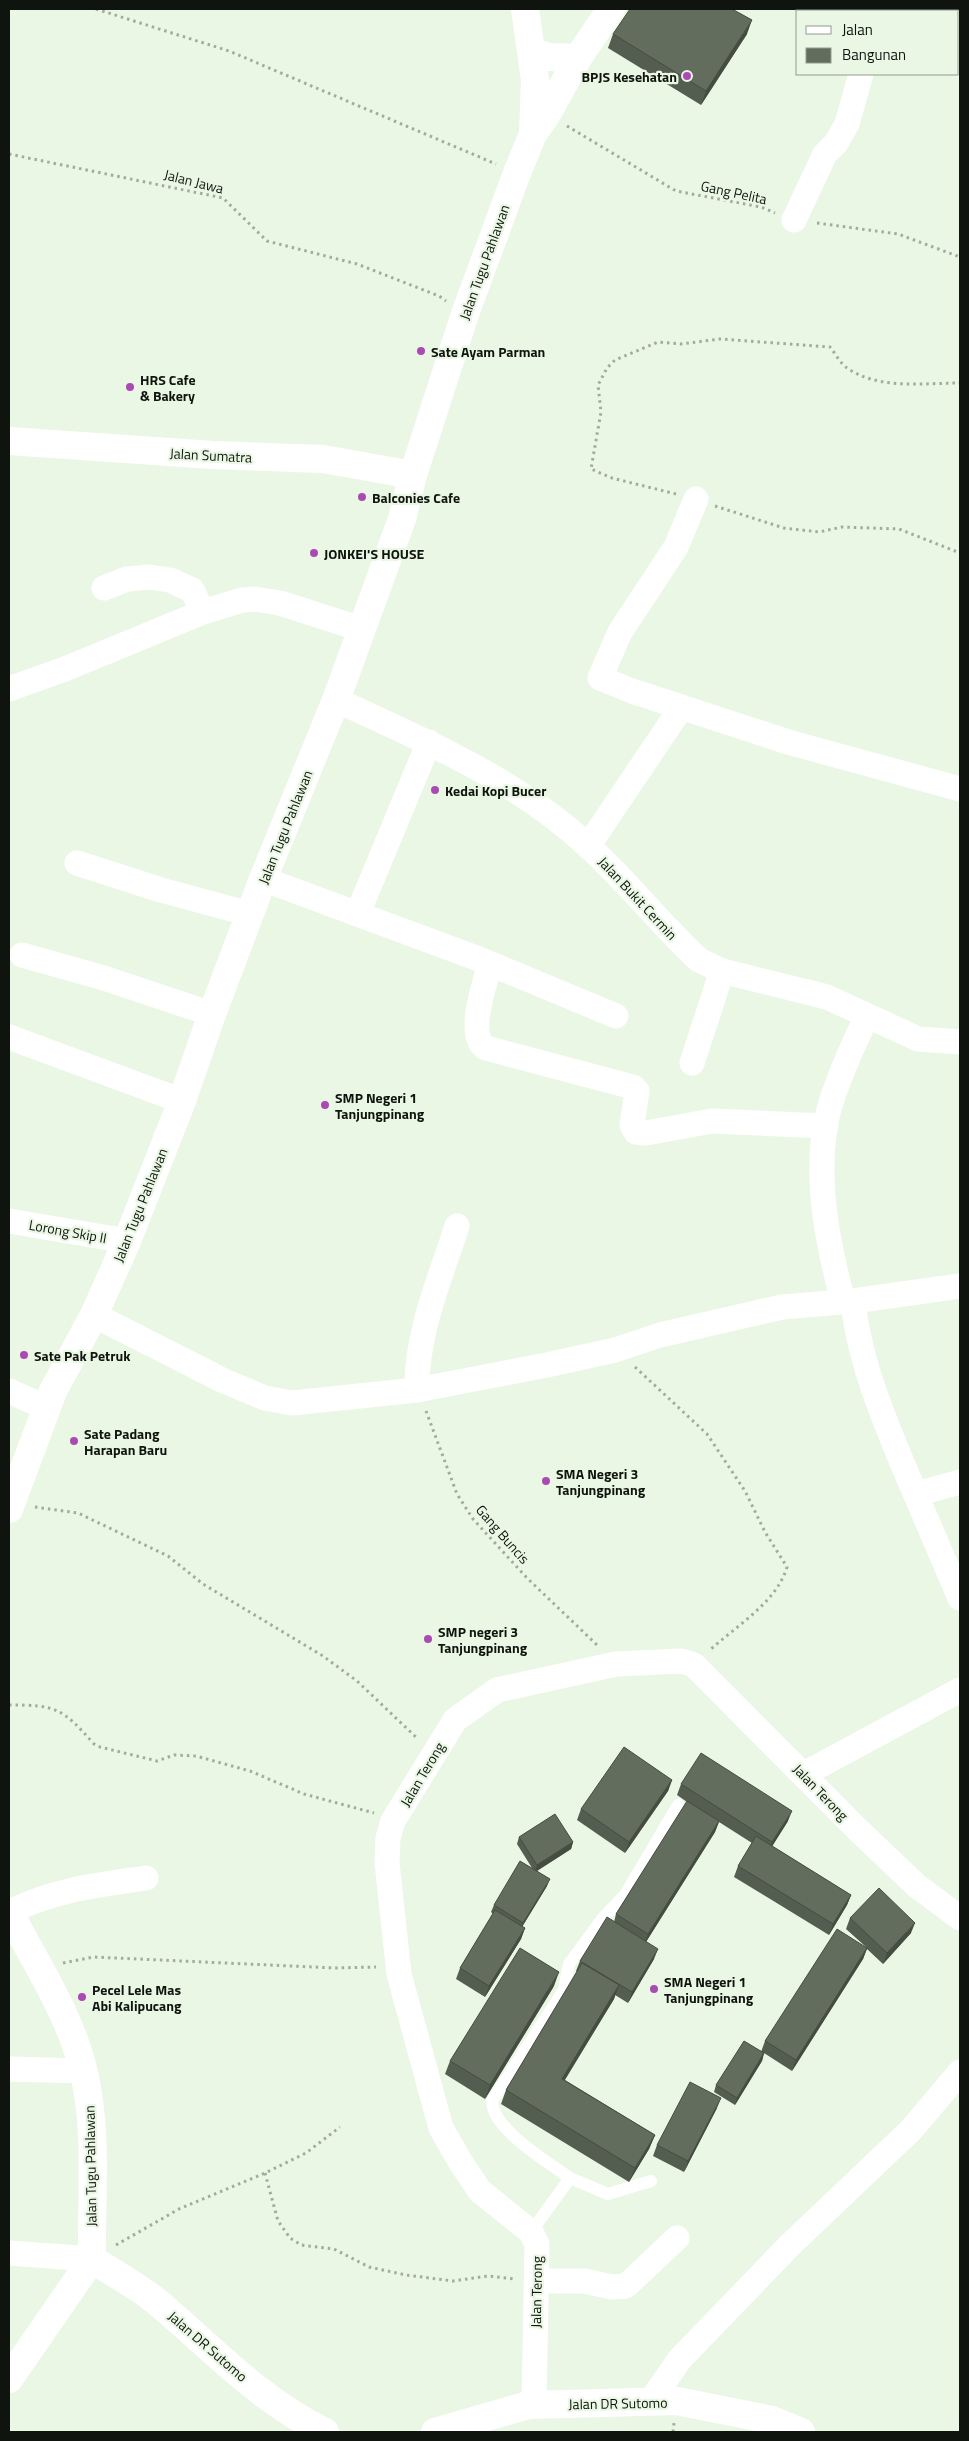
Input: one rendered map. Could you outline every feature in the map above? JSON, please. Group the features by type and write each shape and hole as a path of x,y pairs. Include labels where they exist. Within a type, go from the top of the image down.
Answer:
{"main road":[{"path":"525,9 536,80 540,124"},
{"path":"540,124 578,58 611,9"},
{"path":"532,52 549,57 578,58"},
{"name":"Jalan Tugu Pahlawan","path":"9,1506 53,1391 94,1315 127,1241 182,1101 212,1014 263,879 336,700 402,519 413,475 465,314 517,173 540,124"},
{"name":"Jalan Sumatra","path":"9,442 213,456 323,459 413,475"},
{"name":"Jalan Tugu Pahlawan","path":"9,1911 74,2040 84,2072 91,2110 92,2259"},
{"path":"9,2379 92,2259"},
{"name":"Jalan DR Sutomo","path":"92,2259 155,2300 221,2360 299,2420 322,2431"},
{"name":"Jalan DR Sutomo","path":"435,2432 534,2405 677,2401 736,2411 772,2420 801,2432"}],"street":[{"path":"794,220 825,154 836,143 847,124 861,75"},
{"path":"696,499 676,547 620,632 600,678 681,708 788,742 960,789"},
{"path":"104,588 127,578 149,577 170,580 192,590 203,612"},
{"path":"9,689 65,669 203,612 242,600 255,599 280,603 361,629"},
{"name":"Jalan Bukit Cermin","path":"336,700 429,742 489,775 536,804 588,846 671,934 699,960 722,972 827,997 918,1038 960,1042"},
{"path":"588,846 681,708"},
{"path":"358,913 429,742"},
{"path":"77,863 161,890 250,914"},
{"path":"263,879 490,964 616,1016"},
{"path":"22,955 104,978 212,1014"},
{"path":"490,964 481,999 476,1032 482,1046 633,1086 637,1091 632,1125 636,1132 712,1121 826,1126"},
{"path":"692,1063 722,972"},
{"path":"867,1016 849,1057 826,1126 824,1204 828,1242 848,1301 861,1351 892,1437 960,1598"},
{"path":"9,1037 182,1101"},
{"name":"Lorong Skip II","path":"9,1221 127,1241"},
{"path":"417,1390 417,1371 423,1333 457,1226"},
{"path":"94,1315 224,1381 265,1398 292,1403 417,1390 615,1350 660,1335 782,1307 848,1301 960,1286"},
{"path":"9,1391 47,1408"},
{"path":"916,1494 960,1482"},
{"name":"Jalan Terong","path":"534,2405 538,2281 537,2244 531,2232 480,2191 441,2128 419,2052 398,1964 387,1863 388,1838 393,1822 455,1720 497,1690 616,1664 682,1661 694,1665 857,1829 917,1886 960,1918"},
{"path":"804,1774 960,1690"},
{"path":"9,1911 33,1900 59,1892 146,1878"},
{"path":"9,2069 84,2072"},
{"path":"650,2402 680,2359 790,2245 911,2130 960,2072"},
{"path":"538,2281 584,2281 612,2287 626,2286 677,2238"},
{"path":"9,2253 92,2259"}],"lane":[{"path":"651,2181 608,2194 570,2178 529,2150 503,2124 492,2106 492,2101 564,1990 569,1964 602,1919 625,1894 678,1805"},
{"path":"531,2232 570,2178"}],"path":[{"path":"96,9 230,51 517,173"},
{"name":"Gang Pelita","path":"540,124 676,192 761,207 794,220 898,234 960,257"},
{"name":"Jalan Jawa","path":"9,154 223,198 267,241 357,264 439,296 465,314"},
{"path":"960,383 894,384 874,380 846,368 830,347 720,339 681,344 658,342 615,360 607,368 598,385 601,412 591,469 612,478 696,499 784,528 819,532 842,527 899,528 960,553"},
{"path":"615,1350 707,1434 746,1491 765,1532 787,1567 784,1580 774,1592 744,1622 694,1665"},
{"name":"Gang Buncis","path":"417,1390 457,1494 473,1519 527,1578 616,1664"},
{"path":"9,1506 78,1513 168,1556 203,1584 323,1656 357,1681 433,1754"},
{"path":"9,1705 55,1708 66,1715 94,1744 100,1747 157,1761 174,1755 196,1756 250,1771 304,1794 371,1811 393,1822"},
{"path":"38,1967 94,1957 335,1968 378,1967 398,1964"},
{"path":"92,2259 179,2209 265,2173 306,2153 340,2127"},
{"path":"265,2173 278,2221 290,2238 301,2245 334,2249 369,2267 406,2275 453,2281 488,2276 538,2281"}],"building":[{"name":"BPJS Kesehatan","path":"630,9 732,9 752,20 706,91 613,34"},
{"path":"624,1747 672,1780 629,1842 581,1809"},
{"path":"701,1753 792,1811 772,1842 681,1784"},
{"path":"687,1801 719,1821 648,1934 616,1914"},
{"path":"555,1814 573,1842 537,1865 519,1837"},
{"path":"756,1836 851,1895 833,1924 738,1866"},
{"path":"520,1861 550,1879 523,1923 494,1905"},
{"path":"879,1888 915,1923 887,1953 850,1918"},
{"path":"495,1910 525,1928 489,1986 460,1968"},
{"path":"607,1917 658,1949 632,1992 580,1961"},
{"path":"837,1929 867,1948 796,2060 765,2041"},
{"path":"520,1948 559,1972 490,2085 450,2061"},
{"path":"582,1963 619,1985 562,2079 655,2135 635,2168 506,2090"},
{"path":"744,2041 764,2053 737,2098 716,2085"},
{"path":"690,2082 721,2098 688,2161 657,2145"}],"place":[{"name":"BPJS Kesehatan","path":"687,76"},
{"name":"Sate Ayam Parman","path":"421,351"},
{"name":"HRS Cafe & Bakery","path":"130,387"},
{"name":"Balconies Cafe","path":"362,497"},
{"name":"JONKEI'S HOUSE","path":"314,553"},
{"name":"Kedai Kopi Bucer","path":"435,790"},
{"name":"SMP Negeri 1 Tanjungpinang","path":"325,1105"},
{"name":"Sate Pak Petruk","path":"24,1355"},
{"name":"Sate Padang Harapan Baru","path":"74,1441"},
{"name":"SMA Negeri 3 Tanjungpinang","path":"546,1481"},
{"name":"SMP negeri 3 Tanjungpinang","path":"428,1639"},
{"name":"SMA Negeri 1 Tanjungpinang","path":"654,1989"},
{"name":"Pecel Lele Mas Abi Kalipucang","path":"82,1997"}]}
